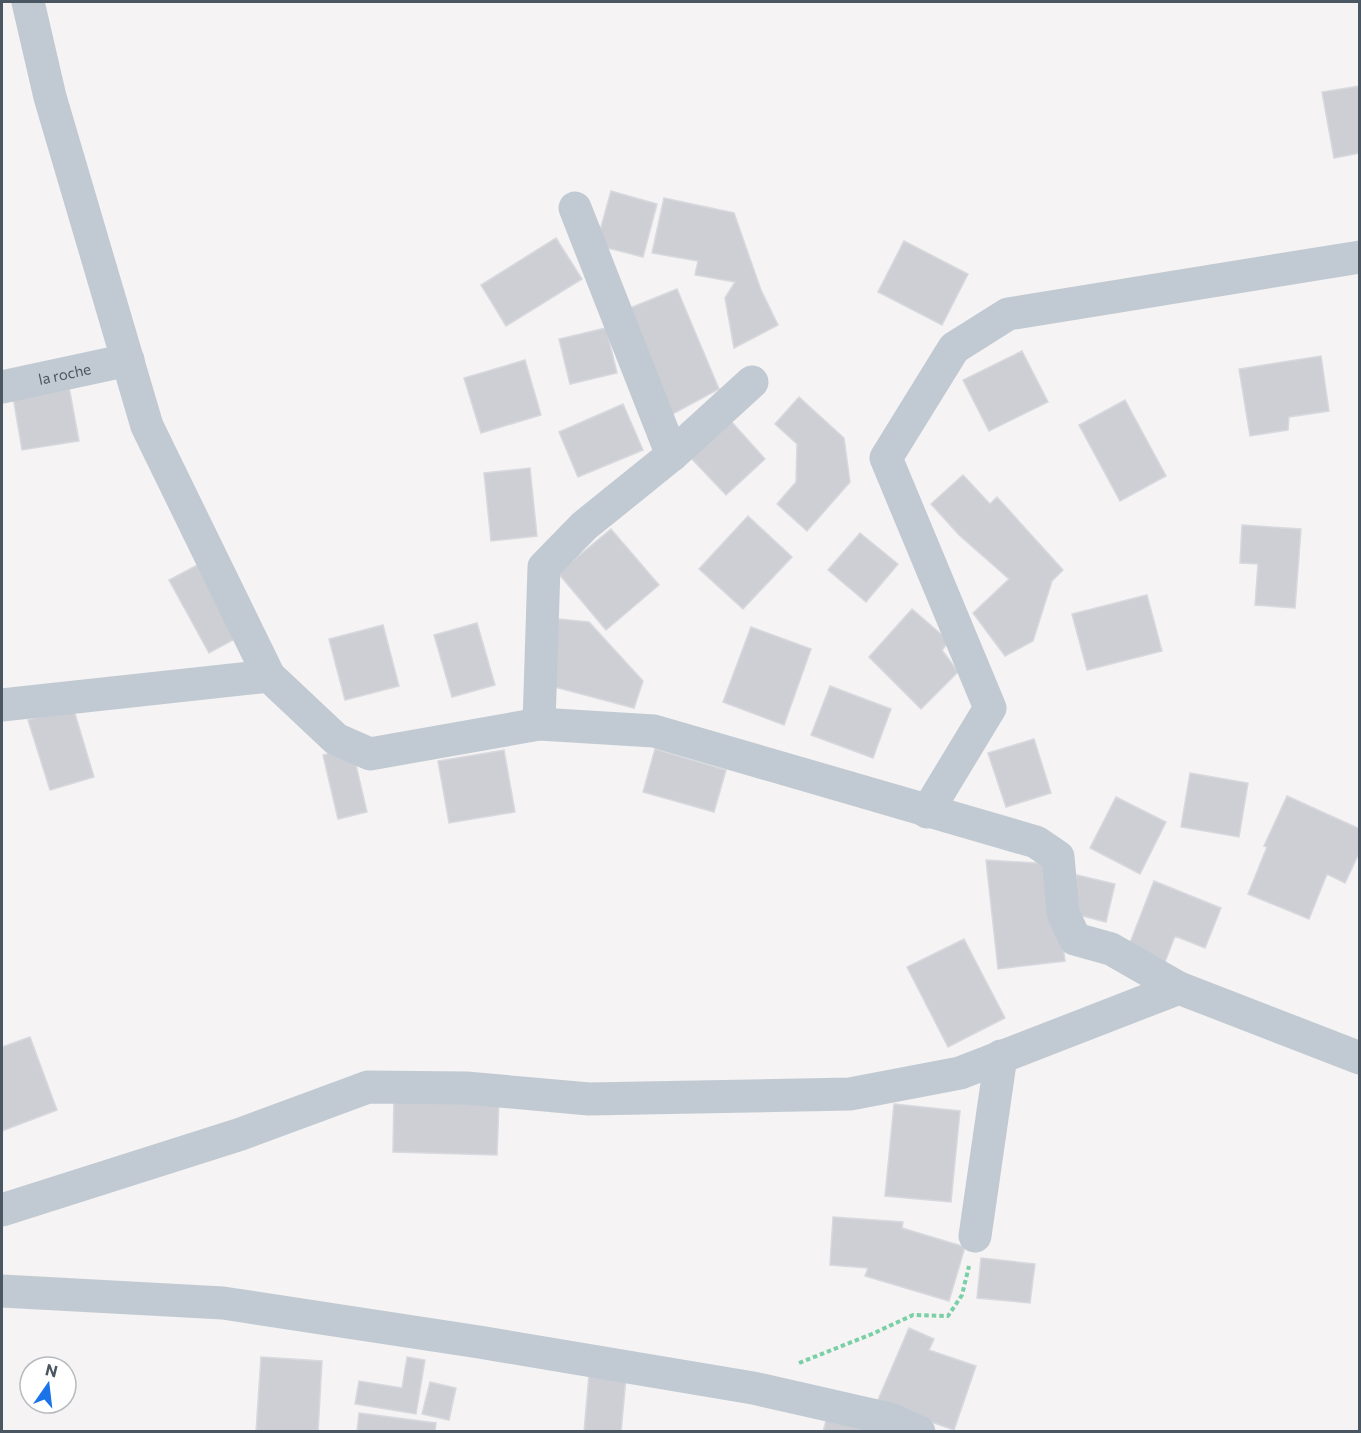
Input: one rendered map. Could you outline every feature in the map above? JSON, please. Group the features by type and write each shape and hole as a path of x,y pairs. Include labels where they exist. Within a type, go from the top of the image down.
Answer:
{"street":[{"path":"28,2 50,97 147,426 269,676 336,739 370,754 539,724 654,731 1036,842 1058,857 1063,913 1075,939 1111,949 1179,988 1359,1056"},
{"path":"575,208 672,455"},
{"path":"927,812 990,708 886,458 954,348 1008,314 1359,257"},
{"name":"la roche","path":"2,387 128,360"},
{"path":"539,724 544,567 584,526 672,455 752,382"},
{"path":"2,705 269,676"},
{"path":"2,1210 241,1134 368,1087 466,1088 589,1099 850,1094 960,1073 1179,988"},
{"path":"975,1236 1001,1056"},
{"path":"2,1291 223,1303 479,1342 762,1390 890,1419 919,1431"}],"path":[{"path":"762,1390 789,1367 913,1315 948,1316 962,1295 975,1236"}],"building":[{"path":"1360,86 1360,153 1334,158 1322,92"},
{"path":"611,191 657,204 643,257 596,245"},
{"path":"664,198 734,213 761,290 778,325 734,348 725,298 735,282 695,275 698,261 652,253"},
{"path":"556,238 582,279 506,326 481,285"},
{"path":"904,241 968,274 942,325 878,292"},
{"path":"677,289 719,389 671,415 630,308"},
{"path":"606,328 617,373 570,384 559,339"},
{"path":"1022,351 1048,402 989,431 963,380"},
{"path":"1321,356 1329,411 1289,417 1288,430 1250,436 1239,369"},
{"path":"525,360 541,415 481,433 464,378"},
{"path":"67,376 79,441 22,450 11,385"},
{"path":"799,397 844,438 850,482 807,531 777,504 796,482 797,444 775,424"},
{"path":"1125,400 1166,476 1120,501 1079,425"},
{"path":"623,404 643,450 578,477 559,432"},
{"path":"730,420 765,459 726,495 690,457"},
{"path":"530,468 537,536 491,541 484,473"},
{"path":"963,475 990,504 997,497 1063,570 1052,581 1033,641 1005,656 973,613 1009,579 959,535 931,504"},
{"path":"748,516 792,557 743,609 699,569"},
{"path":"1242,525 1301,529 1295,608 1255,605 1258,564 1240,563"},
{"path":"611,529 659,585 606,630 558,573"},
{"path":"860,533 898,564 866,602 828,570"},
{"path":"203,562 242,635 209,653 169,580"},
{"path":"1147,595 1162,651 1087,670 1072,614"},
{"path":"912,609 949,641 942,650 958,672 921,709 869,657"},
{"path":"558,619 589,622 643,681 634,708 547,685"},
{"path":"477,623 495,685 452,697 434,635"},
{"path":"383,625 399,686 345,700 329,639"},
{"path":"751,627 811,649 784,725 723,702"},
{"path":"830,686 891,709 873,758 811,735"},
{"path":"73,707 94,777 50,790 28,720"},
{"path":"1034,739 1051,793 1006,807 988,753"},
{"path":"352,748 367,812 338,819 323,755"},
{"path":"655,749 726,770 714,812 643,792"},
{"path":"504,750 515,812 449,823 438,761"},
{"path":"1190,773 1248,783 1239,837 1181,827"},
{"path":"1287,796 1360,829 1360,851 1345,883 1327,874 1309,919 1248,894 1267,847 1264,846"},
{"path":"1116,797 1166,822 1140,874 1090,848"},
{"path":"986,860 1053,864 1065,961 998,969"},
{"path":"1077,875 1115,884 1106,922 1067,912"},
{"path":"1154,881 1221,908 1205,948 1175,936 1165,962 1128,948"},
{"path":"964,939 1005,1018 948,1047 907,967"},
{"path":"30,1037 57,1110 2,1131 2,1047"},
{"path":"394,1096 499,1099 497,1155 393,1152"},
{"path":"894,1104 960,1111 951,1202 885,1196"},
{"path":"833,1217 903,1222 902,1228 965,1247 949,1301 865,1276 868,1268 830,1265"},
{"path":"981,1258 1035,1264 1030,1303 977,1298"},
{"path":"909,1328 934,1339 929,1350 976,1366 954,1430 903,1412 875,1407"},
{"path":"261,1357 322,1361 318,1432 256,1432"},
{"path":"407,1357 425,1360 416,1414 355,1404 359,1381 402,1388"},
{"path":"589,1375 626,1378 621,1432 584,1432"},
{"path":"430,1382 456,1388 449,1420 422,1414"},
{"path":"359,1413 436,1423 435,1432 357,1432"},
{"path":"828,1413 892,1432 823,1432"}]}
